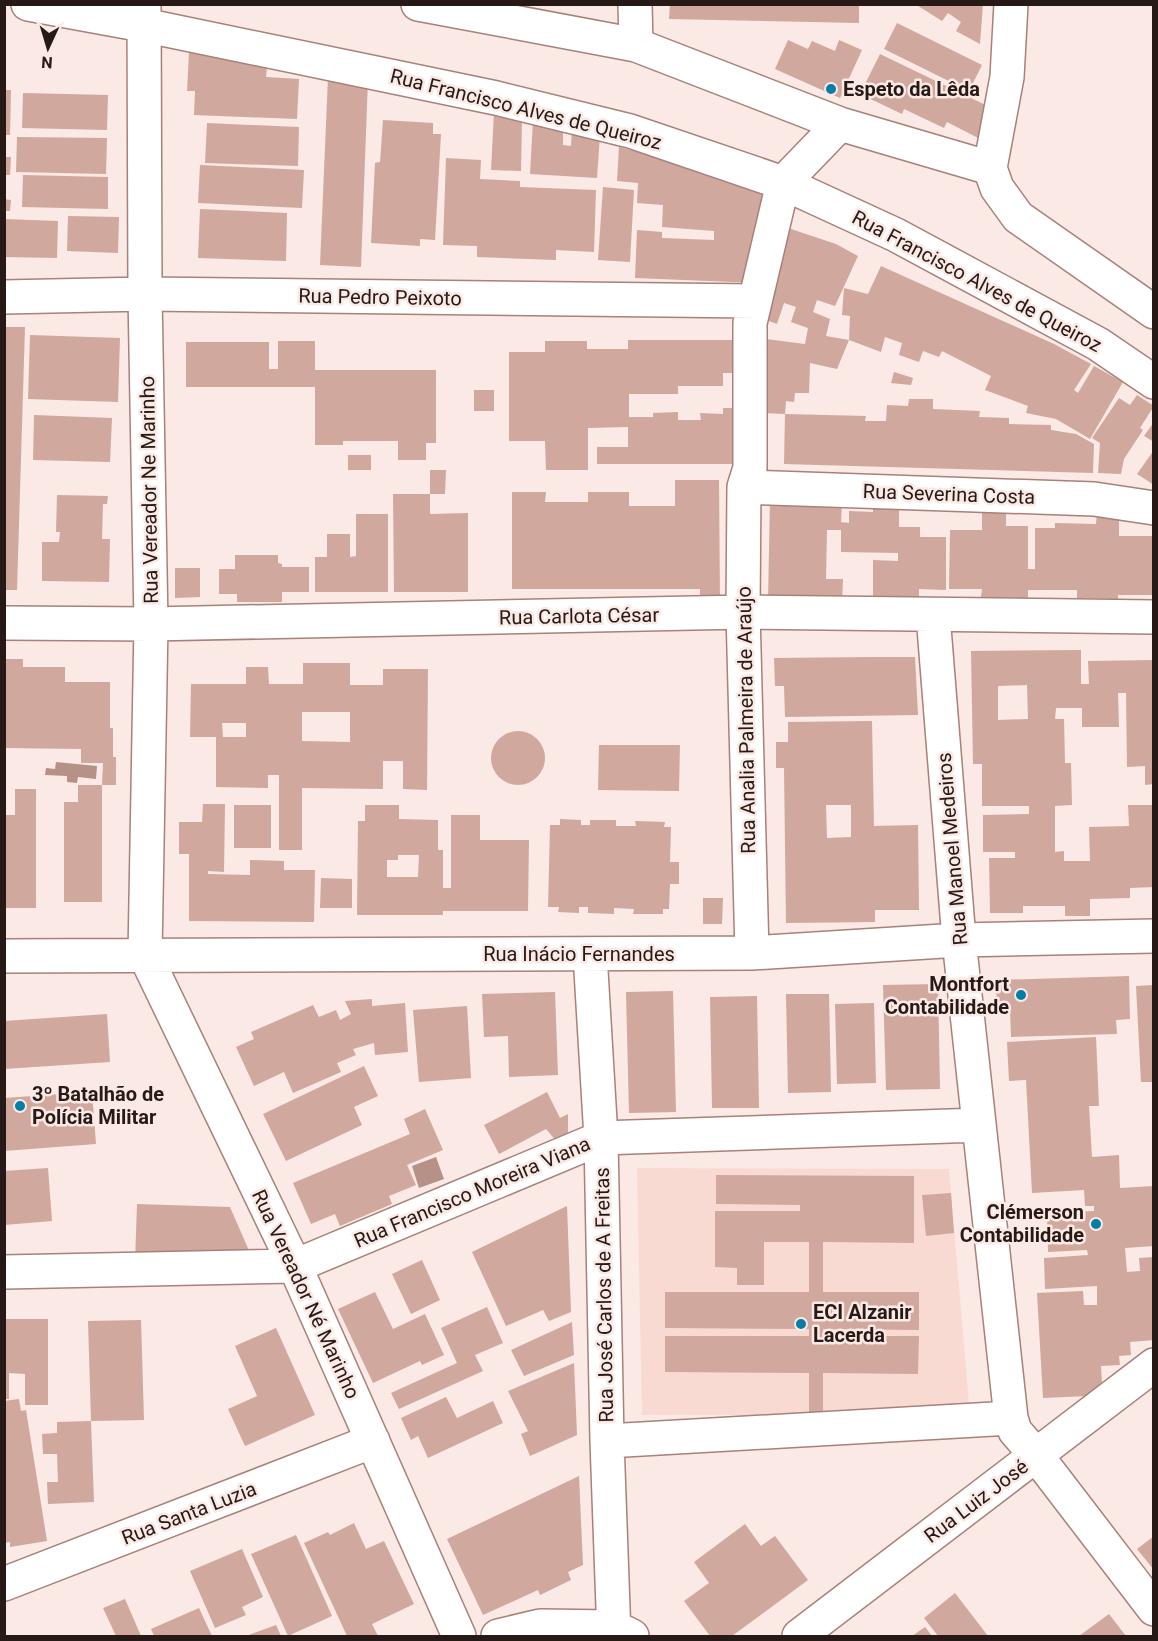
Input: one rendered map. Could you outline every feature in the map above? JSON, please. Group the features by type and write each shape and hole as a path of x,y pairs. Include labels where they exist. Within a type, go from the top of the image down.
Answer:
{"street":[{"name":"Rua Francisco Alves de Queiroz","path":"28,4 143,15 630,131 783,183 906,240 1098,344 1154,382"},
{"path":"418,4 636,45 840,124 990,168"},
{"path":"635,4 636,45"},
{"path":"1011,4 1007,77 990,168 997,189 1018,217 1154,312"},
{"name":"Rua Vereador Ne Marinho","path":"143,15 151,624 145,956"},
{"path":"783,183 840,124"},
{"name":"Rua Analia Palmeira de Araújo","path":"752,953 743,612 744,487 750,468 750,323 783,183"},
{"name":"Rua Pedro Peixoto","path":"4,297 145,294 755,302"},
{"name":"Rua Severina Costa","path":"744,487 1094,499 1154,508"},
{"name":"Rua Carlota César","path":"4,623 151,624 743,612 1154,616"},
{"name":"Rua Manoel Medeiros","path":"933,615 959,940 1011,1418 1015,1431 1154,1609"},
{"name":"Rua Inácio Fernandes","path":"4,956 752,953 959,940 1154,936"},
{"name":"Rua José Carlos de A Freitas","path":"590,954 601,1138 607,1441 620,1633"},
{"name":"Rua Vereador Né Marinho","path":"145,956 295,1266 459,1636"},
{"name":"Rua Francisco Moreira Viana","path":"4,1272 295,1266 601,1138 979,1125"},
{"name":"Rua Luiz José","path":"799,1636 1154,1365"},
{"path":"607,1441 1011,1418"},
{"name":"Rua Santa Luzia","path":"4,1584 373,1441"},
{"path":"498,1636 540,1626 620,1633"}],"shaded area":[{"path":"56,762 97,766 96,779 78,777 77,783 67,782 67,776 45,775 46,768 55,769"},
{"path":"436,1157 444,1179 419,1188 412,1166"},
{"name":"ECI Alzanir Lacerda","path":"637,1168 949,1169 970,1415 642,1415"}],"building":[{"path":"670,4 859,4 859,23 669,19"},
{"path":"915,4 983,4 980,44 956,31 961,22 948,13 942,21"},
{"path":"897,23 982,65 969,91 884,49"},
{"path":"788,40 808,49 812,41 835,51 839,40 862,50 840,98 775,69"},
{"path":"189,52 267,68 266,77 299,79 297,119 194,115 195,91 187,91"},
{"path":"880,54 996,110 982,140 947,122 944,128 904,109 902,114 860,94"},
{"path":"328,77 368,79 361,267 320,265"},
{"path":"4,90 11,90 10,135 4,135"},
{"path":"23,93 108,95 107,130 22,128"},
{"path":"494,112 522,118 521,171 491,170"},
{"path":"383,120 433,123 433,134 441,134 435,240 420,239 420,246 371,243 375,163 380,162"},
{"path":"533,120 563,127 563,145 571,146 572,128 600,135 597,178 530,174"},
{"path":"207,123 299,127 298,166 205,163"},
{"path":"17,137 107,138 106,174 16,172"},
{"path":"619,147 641,153 667,155 762,193 758,283 635,278 637,230 662,232 662,238 714,240 714,231 662,227 663,205 637,203 638,183 617,181"},
{"path":"4,157 11,157 10,175 4,175"},
{"path":"446,158 481,160 480,179 520,181 520,187 596,190 594,252 556,250 556,260 477,257 477,246 443,245"},
{"path":"200,165 304,170 302,208 198,203"},
{"path":"23,175 108,177 108,209 22,207"},
{"path":"603,187 634,190 630,262 598,260"},
{"path":"4,199 11,200 10,211 4,211"},
{"path":"200,209 287,213 286,261 198,258"},
{"path":"68,216 119,217 118,253 67,251"},
{"path":"4,219 58,221 57,258 4,257"},
{"path":"788,228 836,244 858,256 835,306 817,300 813,312 830,319 826,336 849,340 837,369 810,363 809,393 795,393 794,402 786,401 785,414 759,413 758,338 805,344 808,328 791,322 796,307 784,303 777,324 758,317"},
{"path":"881,266 1054,344 1091,364 1074,390 1078,393 1094,366 1123,382 1090,439 1056,419 1026,413 1028,406 985,390 991,376 942,351 939,357 923,351 919,362 899,355 902,343 885,337 881,352 849,340 850,316 842,315 844,288 868,294"},
{"path":"4,327 25,327 17,590 4,590"},
{"path":"30,335 120,338 118,402 28,399"},
{"path":"628,340 747,340 747,373 723,373 723,386 678,386 678,394 629,394 629,417 653,417 653,413 678,412 678,420 701,420 700,413 723,414 723,408 747,408 747,464 597,464 597,447 628,447 628,427 588,428 588,470 546,470 545,441 509,441 509,352 545,352 545,341 587,341 587,349 628,349"},
{"path":"278,341 315,341 315,370 436,370 436,443 426,443 426,460 398,460 398,441 343,441 343,445 315,445 315,387 186,387 186,342 269,342 269,369 278,369"},
{"path":"894,372 913,378 911,385 891,383"},
{"path":"474,390 494,390 494,411 474,411"},
{"path":"1137,395 1154,406 1140,428 1143,430 1124,459 1121,474 1098,473 1100,443 1092,438 1119,398 1130,405"},
{"path":"909,399 933,399 933,409 980,411 979,417 1009,418 1009,424 1051,425 1051,430 1076,434 1094,444 1093,473 784,464 785,414 866,416 865,421 886,421 887,405 908,406"},
{"path":"34,415 112,418 110,462 33,460"},
{"path":"1154,422 1154,442 1144,436"},
{"path":"1154,450 1154,485 1137,474"},
{"path":"348,455 371,455 371,470 348,470"},
{"path":"430,470 446,470 445,494 430,494"},
{"path":"675,480 719,480 720,602 700,602 700,589 512,589 512,492 546,492 545,502 588,502 588,492 629,492 629,506 675,506"},
{"path":"393,494 430,494 430,514 468,513 468,592 394,592"},
{"path":"57,495 108,496 107,504 103,504 102,539 110,539 109,582 42,581 42,542 59,542 60,532 56,532"},
{"path":"770,499 842,501 841,522 849,523 849,511 873,512 873,502 899,503 899,527 920,527 920,537 946,537 946,590 919,589 919,602 873,601 873,560 898,561 898,553 841,552 841,530 827,530 826,579 843,579 842,603 768,602"},
{"path":"982,509 1006,509 1006,526 1028,526 1028,569 1035,569 1035,528 1055,528 1055,523 1096,524 1097,512 1119,513 1119,536 1154,536 1154,595 1118,595 1118,599 1077,598 1077,590 1028,590 1028,598 981,597 982,589 949,589 950,530 982,530"},
{"path":"356,514 388,514 388,592 315,592 315,557 327,557 327,534 350,534 350,557 356,556"},
{"path":"235,555 278,555 278,563 282,564 282,567 309,567 309,592 282,592 282,602 237,602 237,594 219,594 219,569 235,569"},
{"path":"175,568 200,568 200,597 175,598"},
{"path":"1081,650 1081,684 1089,684 1088,661 1154,660 1154,784 1145,785 1145,766 1127,767 1126,693 1118,693 1119,727 1082,727 1082,708 1056,708 1055,719 1064,719 1065,763 1071,763 1072,805 1055,806 1055,852 1064,851 1064,861 1090,861 1089,827 1129,826 1128,805 1154,805 1154,887 1130,888 1130,898 1090,899 1090,916 1065,916 1065,906 1023,906 1023,913 990,913 989,858 1015,858 1015,852 983,852 983,815 1029,814 1029,806 982,806 982,764 973,764 971,651","holes":["1027,685 1028,719 998,720 998,686"]},
{"path":"915,657 918,715 785,717 784,686 775,686 774,658"},
{"path":"4,659 23,659 23,667 65,667 65,682 110,682 110,728 113,728 116,785 102,785 103,763 81,763 81,749 4,748"},
{"path":"303,663 350,663 350,685 383,685 383,669 428,669 427,790 403,789 403,761 383,761 383,789 302,788 302,850 279,850 279,775 268,775 268,788 216,787 216,737 190,737 191,684 246,684 246,667 268,667 269,684 303,684","holes":["302,712 350,712 350,742 302,741","222,723 246,723 246,737 223,737"]},
{"path":"872,721 874,826 918,825 919,910 875,910 875,922 786,923 784,768 776,768 776,742 788,742 788,722","holes":["826,805 851,805 851,837 827,838"]},
{"path":"518,731 528,733 537,739 543,748 545,758 543,768 537,777 528,783 518,785 508,783 499,777 493,768 491,758 493,748 499,739 508,733"},
{"path":"599,745 680,745 679,791 598,790"},
{"path":"78,785 102,785 102,902 64,902 64,802 78,802"},
{"path":"15,789 36,789 36,908 4,908 4,815 15,815"},
{"path":"203,804 225,804 224,872 208,871 208,874 250,875 250,860 284,861 284,870 315,870 314,922 189,921 189,854 179,854 179,822 202,822"},
{"path":"234,805 271,805 271,848 234,848"},
{"path":"365,805 399,805 399,819 438,820 438,850 443,850 443,888 451,888 451,815 480,815 480,840 529,840 528,911 443,911 443,915 357,915 358,821 365,821","holes":["398,855 419,855 418,877 387,877 387,860 398,860"]},
{"path":"560,819 581,820 581,825 590,825 590,820 616,820 616,826 636,826 635,821 665,822 664,827 671,827 670,862 679,862 679,884 670,884 669,909 663,909 663,914 633,914 634,909 614,908 614,914 588,913 588,907 579,907 579,913 558,912 559,907 548,907 550,825 560,825"},
{"path":"321,878 352,879 352,908 320,908"},
{"path":"703,898 723,898 722,924 703,924"},
{"path":"1129,976 1130,1019 1116,1020 1117,1034 1011,1037 1010,1009 997,1010 996,980"},
{"path":"938,984 940,1089 886,1090 883,985"},
{"path":"1154,985 1154,1082 1141,1082 1136,986"},
{"path":"673,991 676,1112 629,1113 626,992"},
{"path":"555,992 558,1075 509,1077 508,1036 484,1037 482,994"},
{"path":"786,994 829,994 831,1092 788,1093"},
{"path":"757,996 759,1108 712,1108 710,997"},
{"path":"372,999 372,1006 405,1003 408,1052 375,1055 374,1043 353,1049 356,1055 337,1063 341,1072 293,1093 284,1072 254,1086 236,1047 254,1039 251,1032 313,1005 319,1017 336,1010 340,1020 351,1014 345,1001"},
{"path":"874,1003 876,1083 837,1084 835,1004"},
{"path":"467,1006 471,1078 419,1082 413,1010"},
{"path":"107,1014 110,1062 4,1069 4,1021"},
{"path":"1096,1037 1099,1106 1089,1106 1092,1157 1119,1155 1120,1188 1154,1186 1154,1246 1125,1248 1127,1272 1140,1271 1139,1258 1154,1257 1154,1340 1130,1342 1131,1355 1119,1356 1120,1365 1101,1366 1102,1384 1088,1396 1043,1398 1037,1293 1083,1291 1084,1305 1097,1305 1097,1286 1045,1289 1044,1258 1088,1255 1087,1250 1048,1252 1047,1213 1094,1211 1094,1206 1085,1206 1084,1190 1032,1193 1026,1080 1009,1081 1007,1042"},
{"path":"364,1066 378,1096 354,1107 362,1125 286,1161 263,1114"},
{"path":"92,1092 96,1144 4,1151 4,1098"},
{"path":"547,1092 560,1118 568,1114 568,1139 558,1143 546,1129 499,1154 484,1125"},
{"path":"425,1109 443,1150 407,1165 416,1185 389,1196 392,1204 340,1226 335,1214 311,1224 293,1183 410,1134 404,1119"},
{"path":"48,1168 52,1221 4,1225 4,1171"},
{"path":"716,1175 914,1176 914,1243 823,1242 823,1292 919,1292 919,1330 823,1329 823,1336 919,1336 918,1374 823,1373 823,1415 809,1415 809,1373 665,1372 665,1336 809,1336 809,1329 665,1328 665,1292 809,1292 809,1242 764,1242 764,1285 737,1285 737,1268 715,1267 715,1211 800,1211 800,1205 716,1204"},
{"path":"951,1193 954,1233 926,1236 922,1195"},
{"path":"137,1204 230,1207 254,1262 135,1263"},
{"path":"567,1206 571,1312 549,1321 543,1310 506,1326 472,1252"},
{"path":"422,1260 440,1300 411,1314 392,1274"},
{"path":"375,1292 393,1329 425,1314 444,1355 422,1365 420,1361 373,1383 338,1309"},
{"path":"487,1307 503,1343 475,1355 483,1371 399,1409 391,1393 457,1363 441,1328"},
{"path":"5,1319 48,1319 48,1405 25,1405 25,1374 9,1373 9,1399 5,1399"},
{"path":"141,1320 144,1420 91,1421 88,1321"},
{"path":"572,1322 574,1355 524,1376 511,1350"},
{"path":"276,1328 315,1415 245,1446 228,1409 257,1396 235,1346"},
{"path":"574,1363 577,1435 530,1456 521,1434 528,1431 508,1391"},
{"path":"446,1397 457,1418 493,1401 503,1423 428,1458 418,1436 411,1440 401,1418"},
{"path":"19,1399 21,1411 26,1410 47,1541 10,1547 10,1542 4,1543 4,1401"},
{"path":"91,1421 94,1502 48,1504 47,1482 58,1482 57,1454 43,1454 42,1434 57,1433 57,1422"},
{"path":"579,1476 583,1565 568,1572 571,1580 540,1595 538,1590 483,1615 447,1539"},
{"path":"354,1523 366,1549 384,1541 414,1604 372,1624 378,1636 347,1636 304,1543 328,1532 330,1535"},
{"path":"745,1524 761,1546 775,1536 808,1580 732,1636 710,1636 684,1601 709,1583 694,1562"},
{"path":"296,1535 332,1616 288,1636 251,1554"},
{"path":"1154,1536 1154,1570 1137,1549"},
{"path":"242,1549 263,1597 242,1607 246,1615 215,1628 190,1571"},
{"path":"955,1593 988,1636 938,1636 924,1618"},
{"path":"125,1599 141,1636 116,1636 103,1608"},
{"path":"199,1608 212,1636 154,1636 151,1629"},
{"path":"1109,1614 1126,1636 1079,1636"},
{"path":"276,1625 281,1636 246,1636"},
{"path":"925,1627 932,1636 912,1636"}],"place":[{"name":"Espeto da Lêda","path":"831,89"},
{"name":"Montfort Contabilidade","path":"1021,995"},
{"name":"3º Batalhão de Polícia Militar","path":"20,1106"},
{"name":"Clémerson Contabilidade","path":"1096,1224"},
{"name":"ECI Alzanir Lacerda","path":"801,1324"}]}
